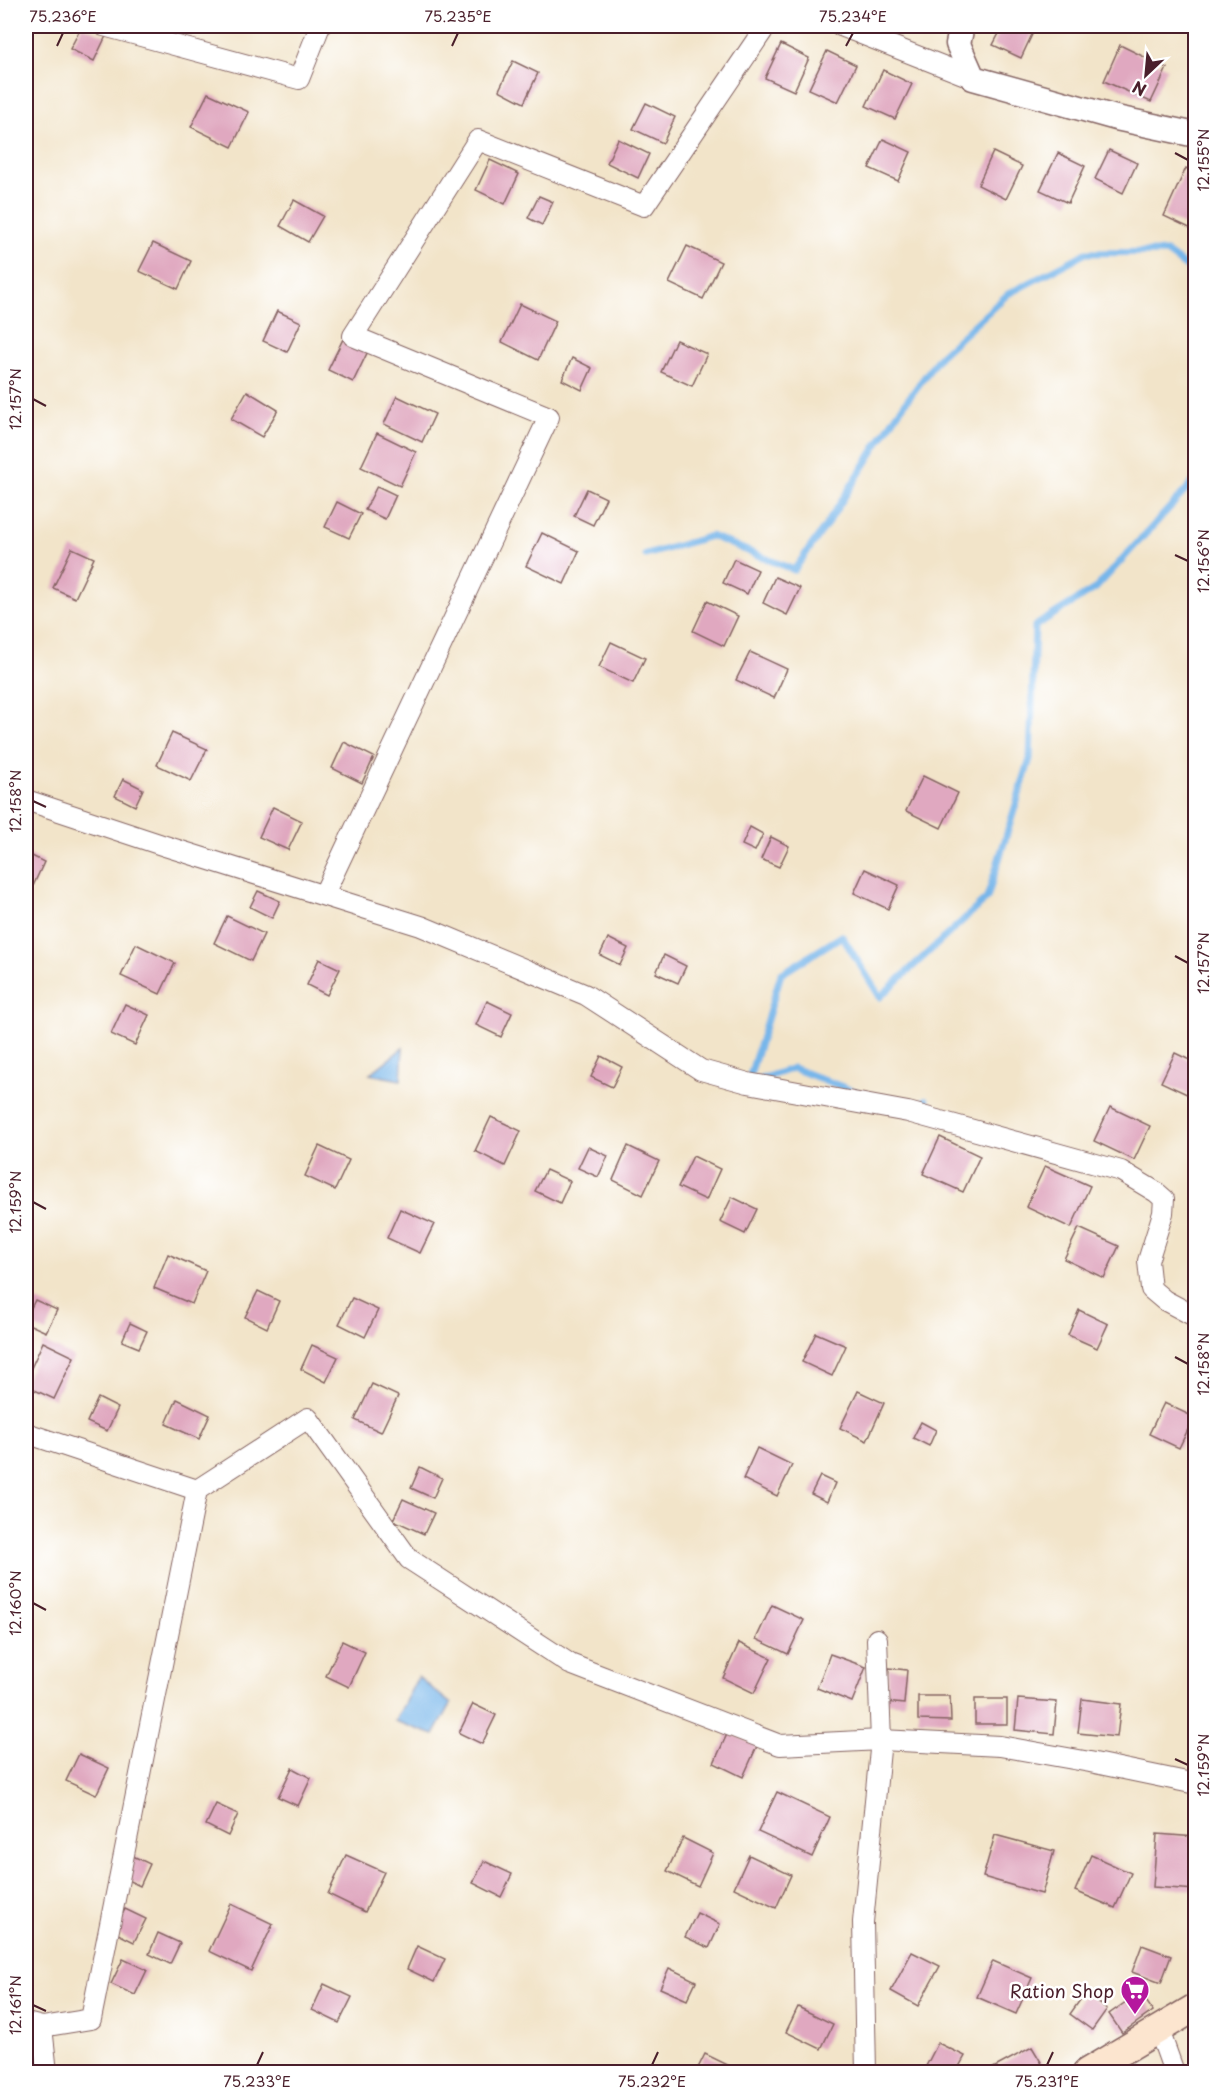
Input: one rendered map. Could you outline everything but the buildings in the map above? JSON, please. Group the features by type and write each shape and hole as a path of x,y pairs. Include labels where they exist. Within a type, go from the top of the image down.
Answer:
{"main road":[{"path":"1087,2073 1196,2007"}],"street":[{"path":"104,26 299,80 320,26"},
{"path":"324,894 549,417 353,336 478,140 644,206 765,26"},
{"path":"841,26 973,78 1116,118 1196,135"},
{"path":"962,26 958,44 973,78"},
{"path":"26,800 421,926 586,995 701,1070 748,1083 908,1113 1121,1171 1164,1199 1163,1214 1148,1261 1150,1289 1164,1300 1196,1317"},
{"path":"47,2073 34,2025 91,2019 197,1490 308,1418 409,1559 570,1664 780,1745 880,1740 1000,1746 1196,1784"},
{"path":"26,1433 197,1490"},
{"path":"866,2073 863,1922 880,1740 877,1639"},
{"path":"1159,2030 1174,2073"}],"water":[{"path":"403,1048 401,1080 370,1074"},
{"path":"418,1677 451,1704 434,1735 395,1721"}],"waterway":[{"path":"646,555 711,536 794,570 827,524 897,414 940,356 1008,294 1086,253 1166,252 1196,274"},
{"path":"748,1082 781,974 842,936 880,997 987,898 1030,759 1035,626 1096,588 1196,479"},
{"path":"761,1079 793,1068 866,1096"},
{"path":"912,1110 926,1100"}],"place":[{"name":"Ration Shop","path":"1135,2016"}]}
